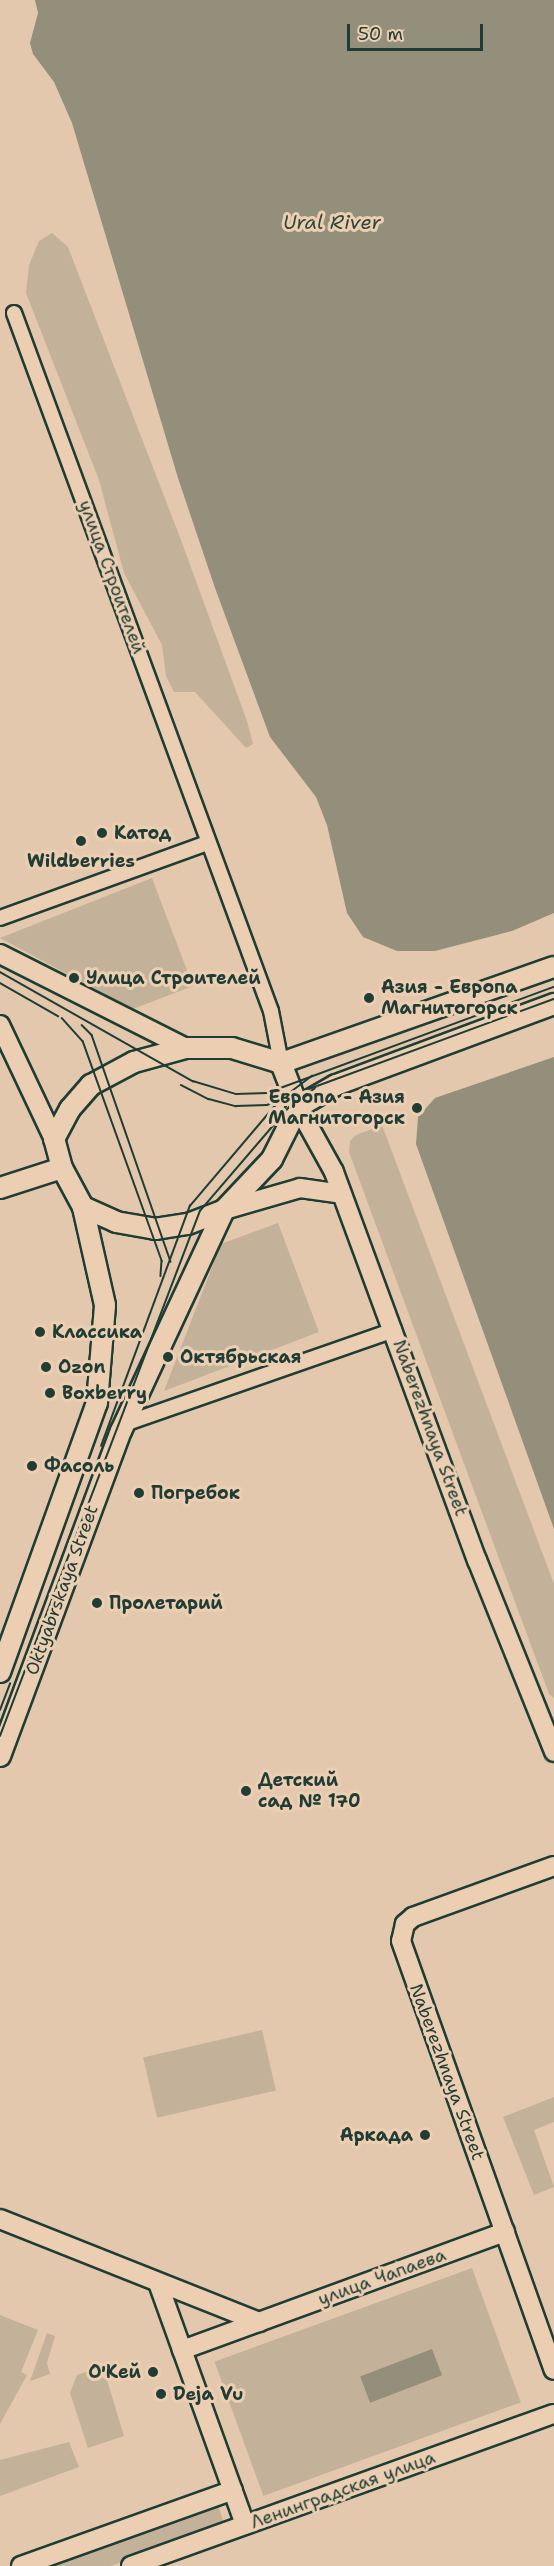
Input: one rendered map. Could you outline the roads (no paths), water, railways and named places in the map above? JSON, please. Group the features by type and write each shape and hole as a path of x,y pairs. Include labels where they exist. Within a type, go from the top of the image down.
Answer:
{"main road":[{"path":"554,967 281,1063 232,1048 186,1048 134,1062 91,1085 70,1109 54,1139 62,1168 83,1207 116,1222 154,1229 188,1224 224,1210 272,1158 298,1107 336,1085 554,1004"},
{"path":"281,1063 298,1107"},
{"path":"0,1188 62,1168"},
{"name":"Oktyabrskaya Street","path":"0,1672 98,1403 105,1305 83,1207"},
{"name":"Oktyabrskaya Street","path":"0,1756 124,1424 224,1210"}],"street":[{"name":"улица Строителей","path":"14,313 207,843 271,1011 281,1063"},
{"path":"0,918 207,843"},
{"path":"0,954 186,1048"},
{"path":"0,1025 54,1139"},
{"name":"Naberezhnaya Street","path":"298,1107 342,1194 394,1329 477,1560 554,1752"},
{"path":"224,1210 300,1188 342,1194"},
{"path":"124,1424 394,1329"},
{"name":"Naberezhnaya Street","path":"554,1866 424,1911 413,1917 402,1933 403,1952 554,2370"},
{"path":"0,2219 259,2322"},
{"name":"улица Чапаева","path":"182,2350 505,2232"},
{"path":"158,2283 245,2525"},
{"name":"Ленинградская улица","path":"131,2566 554,2414"},
{"path":"21,2566 233,2490"}],"water":[{"name":"Ural River","path":"35,0 554,0 554,913 512,931 435,951 397,951 363,937 347,913 327,825 316,797 270,737 215,588 178,478 72,123 54,82 33,54 30,43 38,13"},
{"path":"554,1057 554,1529 416,1144 418,1117 435,1098"},
{"path":"432,2349 442,2375 370,2403 360,2377"}],"tram line":[{"path":"0,972 193,1081 236,1094 267,1093 554,987"},
{"path":"0,983 58,1016"},
{"path":"309,1089 554,999"},
{"path":"62,1018 83,1041 162,1261 161,1276"},
{"path":"82,1025 92,1035 171,1262"},
{"path":"101,1446 190,1206 280,1100 312,1076"},
{"path":"181,1085 209,1099 236,1106 267,1105 281,1100"},
{"path":"0,1736 200,1211 291,1105 317,1087"},
{"path":"0,1710 10,1684"}],"place":[{"name":"Катод","path":"102,833"},
{"name":"Wildberries","path":"81,841"},
{"name":"Улица Строителей","path":"74,978"},
{"name":"Азия - Европа Магнитогорск","path":"369,998"},
{"name":"Европа - Азия Магнитогорск","path":"417,1108"},
{"name":"Классика","path":"40,1332"},
{"name":"Октябрьская","path":"168,1357"},
{"name":"Ozon","path":"46,1367"},
{"name":"Boxberry","path":"50,1393"},
{"name":"Фасоль","path":"32,1466"},
{"name":"Погребок","path":"139,1493"},
{"name":"Пролетарий","path":"97,1603"},
{"name":"Детский сад № 170","path":"246,1791"},
{"name":"Аркада","path":"425,2135"},
{"name":"О'Кей","path":"153,2372"},
{"name":"Deja Vu","path":"161,2394"}]}
